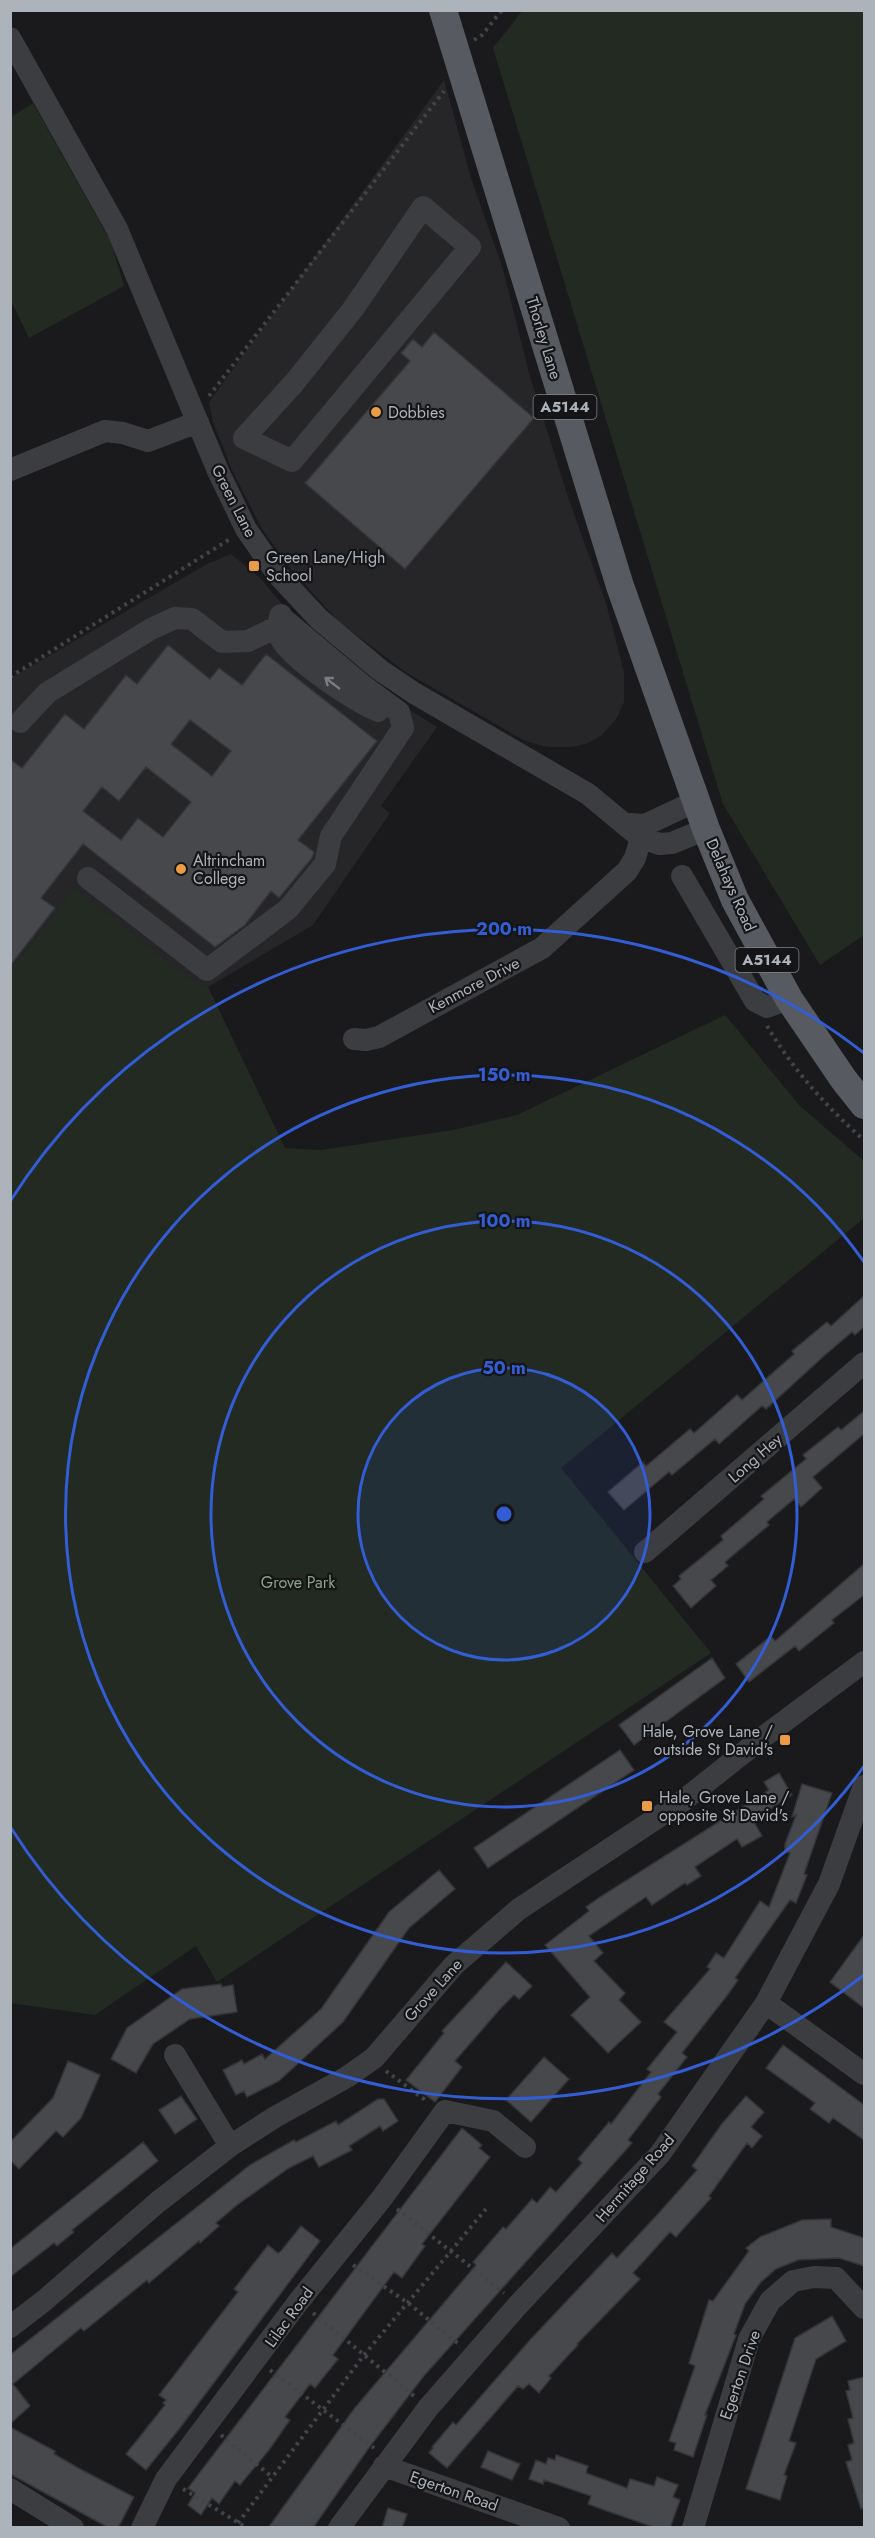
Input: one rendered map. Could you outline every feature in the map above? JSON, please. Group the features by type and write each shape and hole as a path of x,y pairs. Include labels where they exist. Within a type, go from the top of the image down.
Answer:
{"main road":[{"name":"Thorley Lane","path":"443,10 620,586 696,801"},
{"name":"Delahays Road","path":"696,801 735,900 789,999 844,1080 864,1105"}],"street":[{"name":"Green Lane","path":"10,39 126,246 200,426 246,529 278,575 299,599 356,652 414,693 588,794 636,829"},
{"path":"10,470 105,431 123,433 147,441 200,426 244,438 292,461 470,247 423,207 353,309 294,383 244,438"},
{"path":"20,722 47,693 152,629 175,618 192,619 222,642 248,641 279,622 299,599"},
{"path":"279,622 280,639 292,651 346,693 376,710 387,714 399,712 414,693"},
{"path":"88,878 207,970 288,909 325,864 331,836 403,728 399,712"},
{"path":"636,829 696,801"},
{"path":"636,829 660,844 672,843 706,830"},
{"name":"Kenmore Drive","path":"354,1039 366,1040 378,1037 542,948 627,871 635,858 636,829"},
{"name":"Delahays Road","path":"682,876 755,1001"},
{"path":"755,1001 767,1007 789,999"},
{"name":"Long Hey","path":"645,1552 864,1363"},
{"name":"Grove Lane","path":"10,2327 45,2300 158,2202 230,2146 274,2117 347,2077 371,2060 454,1965 519,1909 684,1800 864,1662"},
{"name":"Hermitage Road","path":"339,2528 428,2408 519,2304 660,2154 766,2002 829,1884 864,1789"},
{"path":"766,2002 864,2074"},
{"path":"176,2055 230,2146"},
{"path":"444,2113 494,2121 525,2147"},
{"name":"Lilac Road","path":"142,2528 166,2479 299,2301 382,2198 444,2113"},
{"name":"Egerton Drive","path":"693,2528 749,2339 770,2301 793,2282 814,2277 836,2278 864,2307"},
{"name":"Egerton Road","path":"387,2463 559,2528"},
{"path":"10,2489 73,2528"}],"path":[{"path":"200,426 458,60 502,10"},
{"path":"10,676 246,529"},
{"path":"755,1001 768,1028 801,1074 829,1107 864,1140"},
{"path":"371,2060 444,2113"},
{"path":"382,2198 519,2304"},
{"path":"238,2523 364,2355 486,2209"},
{"path":"337,2254 408,2303 474,2356"},
{"path":"299,2301 428,2408"},
{"path":"257,2360 387,2463"},
{"path":"207,2424 272,2477"},
{"path":"166,2479 247,2528"}],"shaded area":[{"name":"Dobbies","path":"444,80 472,181 502,266 529,373 568,497 606,603 624,672 624,702 617,718 601,736 573,747 547,747 525,741 407,673 339,622 289,567 262,529 232,470 213,422 209,402"},
{"name":"Altrincham College","path":"231,554 260,578 295,619 391,698 437,727 381,806 390,813 313,925 208,987 283,1145 11,1275 11,678 207,564"}],"green space":[{"path":"523,10 864,11 864,935 820,965 723,804 493,48"},
{"path":"33,103 111,242 124,286 29,338 11,301 11,117"},
{"name":"Grove Park","path":"75,889 198,986 208,987 285,1148 321,1150 453,1130 517,1115 725,1015 800,1106 864,1161 864,1218 561,1468 711,1653 217,1982 196,1946 95,2015 10,2003 11,970"}],"building":[{"path":"434,332 534,418 405,569 305,483 410,361 401,353 413,339 422,347"},
{"path":"168,645 210,679 219,668 242,685 266,654 377,741 298,840 314,852 312,858 279,898 271,891 245,925 215,947 83,844 41,898 55,908 10,966 10,759 22,768 65,714 84,729 126,675 137,684","holes":["190,720 231,751 212,776 171,744","146,767 191,802 163,837 138,818 121,840 83,811 102,787 119,801"]},
{"path":"864,1296 864,1327 855,1335 852,1332 766,1409 762,1406 719,1444 715,1439 672,1475 669,1472 624,1510 608,1492 643,1462 646,1466 690,1429 694,1433 737,1395 742,1400 794,1354 792,1351 827,1322 831,1326"},
{"path":"864,1411 864,1434 813,1477 822,1488 801,1507 794,1499 767,1522 769,1525 725,1562 728,1566 711,1580 716,1586 691,1608 673,1586 681,1579 679,1576 723,1540 721,1536 764,1499 761,1496 806,1459 803,1455 838,1427 841,1430"},
{"path":"864,1564 864,1595 832,1620 834,1623 799,1651 795,1646 749,1682 736,1664 771,1636 775,1641"},
{"path":"712,1658 725,1678 634,1745 619,1725"},
{"path":"620,1750 634,1770 488,1868 474,1848"},
{"path":"779,1773 792,1795 753,1820 762,1836 742,1847 737,1839 695,1867 701,1876 687,1885 685,1883 652,1905 646,1897 589,1936 603,1953 594,1961 625,1993 619,2000 641,2022 608,2053 571,2015 590,1997 545,1945 589,1911 586,1907 600,1897 769,1790 764,1782"},
{"path":"802,1784 832,1793 796,1903 790,1900 735,1978 738,1980 729,1993 682,2053 687,2057 658,2094 661,2097 628,2140 632,2143 423,2377 368,2449 313,2528 268,2528 354,2409 476,2265 473,2262 503,2227 506,2229 532,2199 537,2203 550,2187 556,2192 582,2163 578,2159 609,2122 611,2124 651,2072 647,2069 677,2032 664,2022 710,1969 707,1967 716,1953 724,1958 760,1901 769,1907 790,1853 785,1851 785,1844 796,1815 792,1817"},
{"path":"439,1870 455,1889 409,1928 343,2022 279,2081 247,2097 244,2091 236,2095 223,2070 242,2060 244,2064 262,2054 265,2059 321,2009 389,1912"},
{"path":"864,1935 864,2008 830,1982"},
{"path":"506,1962 532,1986 519,1999 514,1995 455,2061 462,2067 435,2102 406,2080 444,2033 442,2031"},
{"path":"221,1984 222,1987 233,1985 237,2012 190,2019 153,2044 136,2073 111,2059 127,2028 182,1989"},
{"path":"783,2045 864,2105 864,2140 833,2118 829,2123 810,2109 815,2103 766,2068"},
{"path":"544,2057 569,2079 531,2122 506,2100"},
{"path":"68,2061 100,2075 81,2118 63,2137 56,2131 19,2169 10,2160 10,2142 53,2098"},
{"path":"181,2096 197,2119 175,2134 159,2110"},
{"path":"746,2096 764,2112 751,2127 762,2136 752,2148 747,2143 709,2196 711,2198 676,2237 670,2232 633,2273 640,2279 577,2344 549,2376 551,2378 539,2393 529,2384 523,2389 518,2386 447,2468 429,2453 453,2422 456,2425 529,2341 612,2253 617,2258 658,2214 697,2170 692,2166 721,2125"},
{"path":"378,2099 384,2099 398,2121 383,2131 380,2126 349,2146 352,2150 319,2167 313,2156 289,2168 237,2205 216,2223 219,2226 200,2243 199,2241 149,2283 147,2280 84,2331 81,2328 13,2384 30,2406 10,2424 10,2355 250,2165 294,2140 296,2142 336,2121 338,2125"},
{"path":"462,2128 482,2145 479,2148 490,2157 422,2244 425,2246 402,2278 394,2272 333,2355 338,2359 315,2388 310,2384 285,2417 290,2420 269,2450 240,2485 235,2481 219,2504 212,2498 201,2515 188,2505 195,2493 188,2488"},
{"path":"143,2142 158,2161 72,2230 74,2232 57,2246 54,2243 10,2277 10,2249"},
{"path":"831,2219 831,2227 864,2238 864,2266 839,2258 798,2260 776,2269 761,2282 745,2304 734,2334 736,2335 705,2415 707,2415 693,2457 674,2450 676,2443 669,2441 695,2366 689,2363 709,2300 713,2301 749,2251 746,2248 760,2237 802,2220"},
{"path":"301,2226 320,2241 146,2470 126,2454 165,2405 163,2403 166,2400 159,2395 238,2292 234,2289 268,2245 278,2253"},
{"path":"832,2316 846,2341 816,2359 789,2441 796,2443 784,2475 787,2476 780,2500 746,2489 795,2338"},
{"path":"864,2377 864,2508 861,2509 846,2462 852,2460 848,2445 854,2443 848,2419 853,2418 846,2391 850,2390 848,2381"},
{"path":"10,2427 55,2451 54,2454 80,2469 134,2497 118,2528 109,2528 10,2474"},
{"path":"488,2451 520,2464 512,2480 481,2467"},
{"path":"556,2455 588,2466 586,2473 627,2488 630,2479 654,2486 657,2477 678,2485 673,2497 680,2500 670,2528 656,2528 607,2511 588,2504 591,2496 544,2480 543,2484 529,2479 536,2460 546,2464 548,2458 555,2460"},
{"path":"388,2508 407,2514 402,2528 382,2528"}],"place":[{"name":"Dobbies","path":"376,412"},
{"name":"Green Lane/High School","path":"254,566"},
{"name":"Altrincham College","path":"181,869"},
{"name":"Hale, Grove Lane / outside St David's","path":"785,1740"},
{"name":"Hale, Grove Lane / opposite St David's","path":"647,1806"}]}
